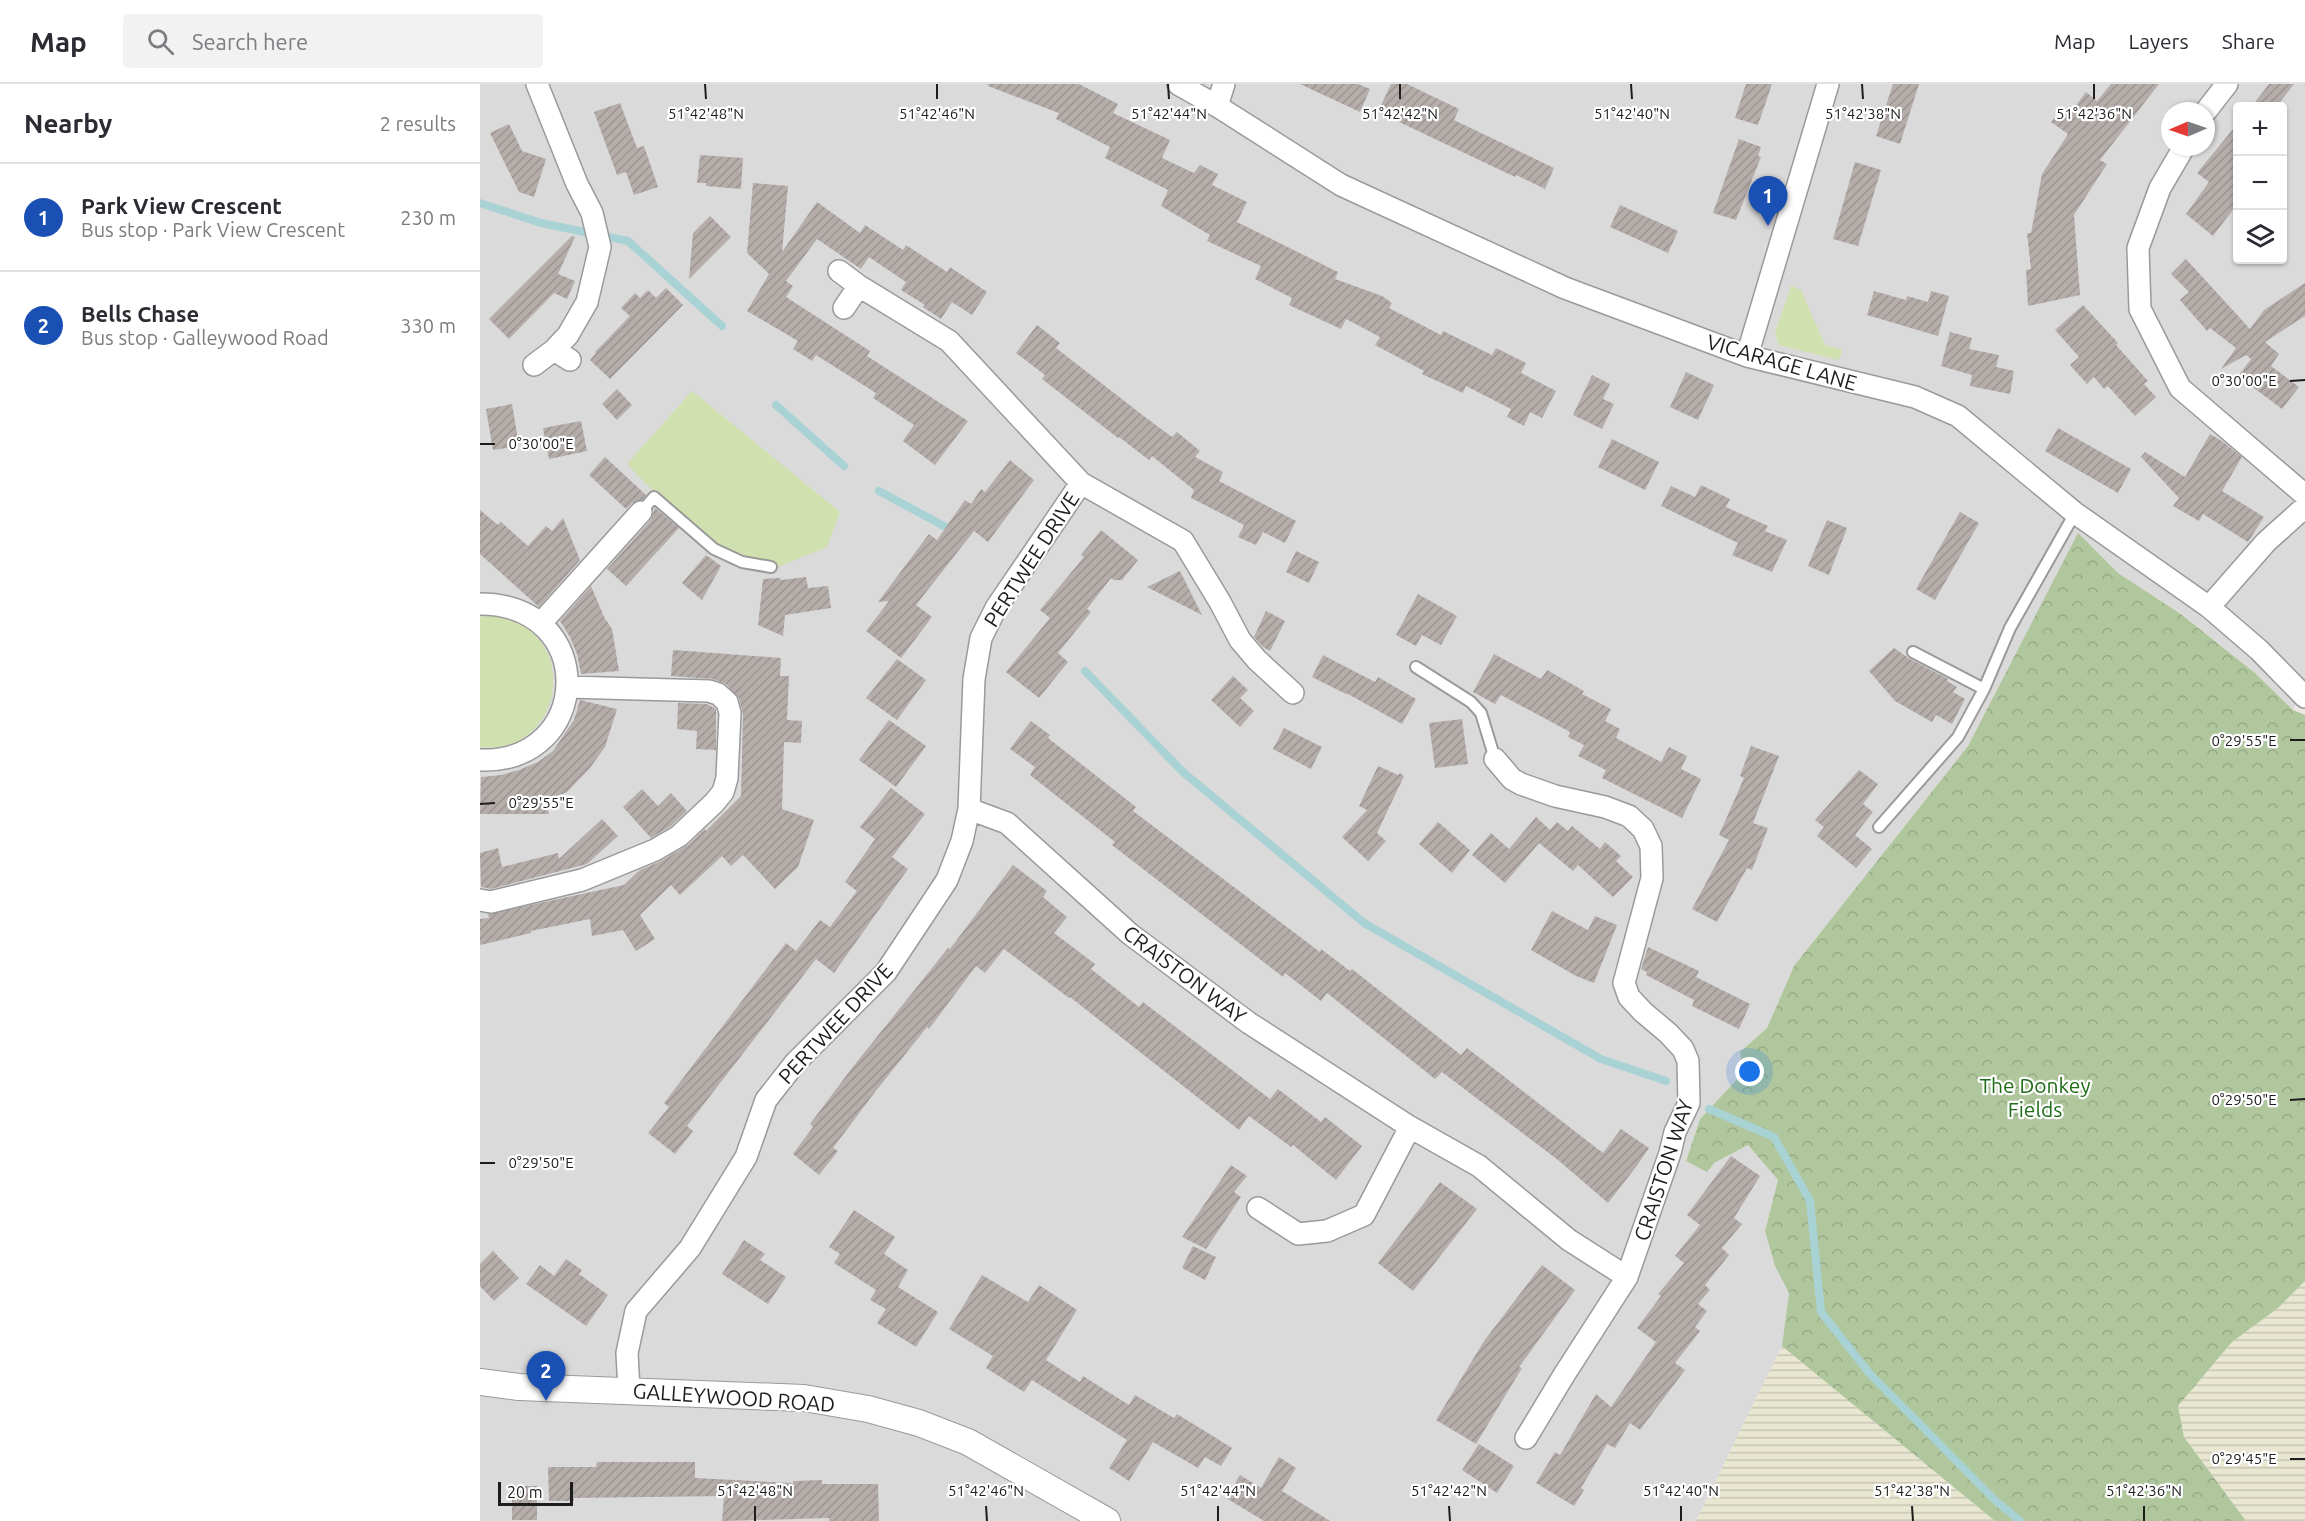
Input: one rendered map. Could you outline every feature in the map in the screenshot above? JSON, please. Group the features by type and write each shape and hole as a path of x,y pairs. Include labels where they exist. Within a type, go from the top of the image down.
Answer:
{"street":[{"path":"534,365 562,355 568,335 587,302 600,247 595,222 577,184 537,84"},
{"name":"VICARAGE LANE","path":"1178,84 1217,106 1341,185 1565,288 1747,357 1915,398 1958,416 2076,513 2209,607 2259,650 2305,698"},
{"path":"1217,106 1224,84"},
{"path":"1747,357 1828,84"},
{"path":"2213,102 2227,84"},
{"path":"2179,156 2160,188 2138,248 2140,309 2180,388 2305,495"},
{"name":"PERTWEE DRIVE","path":"839,271 859,286 949,341 1081,483 1183,540 1240,640 1257,660 1293,693"},
{"path":"844,308 859,286"},
{"name":"PERTWEE DRIVE","path":"629,1390 627,1353 636,1311 696,1238 746,1157 766,1100 795,1063 886,972 946,880 962,841 969,809 974,679 981,638 996,608 1081,483"},
{"path":"2209,607 2266,542 2305,507"},
{"path":"541,623 641,512"},
{"path":"480,604 500,604 522,611 541,623 557,641 566,663 568,687 562,713 547,736 525,753 500,760 480,760"},
{"path":"480,900 491,902 582,880 655,850 679,836 723,792 727,778 730,713 727,702 718,694 709,691 568,687"},
{"name":"CRAISTON WAY","path":"1495,759 1512,779 1521,784 1555,796 1605,807 1629,816 1643,829 1651,846 1652,878 1624,983 1629,997 1683,1049 1688,1061 1689,1103 1675,1132 1670,1153 1627,1277 1526,1438"},
{"name":"CRAISTON WAY","path":"969,809 1007,823 1130,934 1249,1023 1410,1127 1479,1166 1569,1240 1627,1277"},
{"path":"1258,1208 1298,1234 1328,1231 1364,1215 1410,1127"},
{"name":"GALLEYWOOD ROAD","path":"480,1382 519,1387 804,1398 868,1409 898,1417 968,1442 1107,1521"}],"lane":[{"path":"641,512 654,497 714,549 742,562 771,567"},
{"path":"1879,827 1958,737 1984,688 2010,628 2076,513"},
{"path":"1913,652 1984,688"},
{"path":"1416,667 1471,702 1481,713 1495,759"}],"shaded area":[{"path":"480,84 2305,84 2305,686 2293,710 2255,673 2182,614 2118,573 2078,534 1968,746 1794,966 1767,1028 1740,1052 1743,1073 1700,1119 1686,1161 1714,1163 1748,1145 1778,1180 1765,1231 1775,1266 1789,1293 1782,1346 1696,1521 480,1521"},
{"path":"2305,1281 2305,1521 2246,1521 2184,1437 2178,1406 2232,1342 2278,1308"},
{"path":"1782,1346 1995,1521 1696,1521"}],"green space":[{"path":"1791,286 1801,290 1825,345 1842,350 1839,360 1779,345 1775,333"},
{"path":"692,391 840,512 827,547 778,567 750,562 718,551 627,464"},
{"name":"The Donkey Fields","path":"2078,533 2118,573 2181,614 2255,673 2293,710 2305,715 2305,1281 2278,1308 2232,1342 2178,1406 2184,1437 2246,1521 1995,1521 1782,1346 1789,1293 1775,1266 1765,1231 1778,1180 1748,1145 1714,1163 1707,1172 1686,1161 1700,1119 1743,1073 1740,1052 1767,1028 1794,966 1968,746"},
{"path":"491,615 520,624 541,642 549,656 553,671 553,687 550,703 533,730 511,744 480,747 480,617"}],"building":[{"path":"988,84 1079,84 1118,104 1113,113 1170,140 1162,158 1194,173 1200,165 1218,174 1212,185 1247,202 1237,222 1338,272 1335,279 1382,296 1392,303 1389,308 1441,335 1443,331 1492,355 1496,348 1526,363 1521,373 1556,391 1542,418 1530,412 1524,426 1507,417 1511,409 1466,386 1463,393 1422,374 1424,371 1375,345 1380,337 1346,319 1341,329 1289,305 1292,298 1255,279 1261,266 1207,241 1210,235 1161,206 1168,190 1105,158 1110,147 1056,119 1059,113 988,86"},
{"path":"1300,84 1358,84 1370,89 1360,112"},
{"path":"1391,84 1407,84 1459,109 1454,120 1554,168 1545,189 1378,112"},
{"path":"1746,84 1772,84 1758,125 1735,118"},
{"path":"1893,84 1919,84 1900,144 1876,136"},
{"path":"2111,84 2159,84 2100,160 2107,164 2074,215 2080,295 2028,306 2026,270 2031,269 2027,233 2031,233 2042,174 2068,134 2051,122 2063,107 2071,112 2086,92 2097,101"},
{"path":"2269,84 2294,84 2280,102 2255,102"},
{"path":"620,103 637,148 644,146 658,187 634,195 626,172 617,175 594,112"},
{"path":"509,124 522,151 546,159 534,197 519,192 490,133"},
{"path":"2233,129 2233,210 2213,236 2186,214 2209,182 2197,173 2211,156 2215,156 2215,151"},
{"path":"1739,139 1761,147 1758,156 1761,157 1736,220 1713,213"},
{"path":"700,155 743,158 741,189 697,183"},
{"path":"1855,162 1881,170 1858,246 1833,239"},
{"path":"753,183 788,186 782,252 817,202 860,233 865,225 903,250 906,245 947,272 950,267 987,292 972,315 952,302 941,319 923,307 925,305 901,290 906,282 869,257 861,269 817,239 786,281 793,286 786,297 870,351 867,356 968,421 935,465 903,441 914,425 873,398 876,393 816,355 812,361 793,349 798,341 747,311 769,274 747,253"},
{"path":"1620,205 1678,231 1668,253 1610,227"},
{"path":"710,216 731,237 689,279 693,233"},
{"path":"572,236 575,237 558,274 575,281 567,299 554,293 509,339 489,319"},
{"path":"2186,259 2250,329 2264,310 2305,283 2305,316 2265,342 2279,354 2271,366 2299,387 2282,409 2238,376 2251,359 2246,355 2221,369 2236,348 2210,328 2207,331 2180,300 2189,292 2171,274"},
{"path":"666,288 683,305 610,379 590,360 630,316 621,308 635,293 640,298 648,290 656,298"},
{"path":"1874,291 1906,300 1907,296 1928,302 1931,291 1949,296 1938,336 1867,315"},
{"path":"2083,305 2118,343 2116,345 2148,381 2144,384 2156,397 2135,416 2108,386 2104,389 2094,377 2087,384 2070,365 2079,357 2055,330"},
{"path":"1037,325 1060,343 1056,348 1145,417 1172,437 1177,432 1200,451 1195,457 1223,472 1219,481 1296,521 1285,543 1263,532 1256,545 1238,537 1244,525 1191,498 1194,490 1152,456 1149,460 1042,379 1045,375 1016,353"},
{"path":"1950,332 1972,338 1969,349 1999,355 1996,367 2014,371 2010,394 1970,386 1972,375 1941,366"},
{"path":"1686,372 1714,385 1698,420 1670,407"},
{"path":"1592,375 1610,384 1603,399 1614,404 1602,429 1573,415"},
{"path":"617,389 632,405 617,420 602,404"},
{"path":"512,404 519,446 493,450 486,409"},
{"path":"581,421 587,451 549,459 543,428"},
{"path":"2058,428 2131,469 2118,493 2045,451"},
{"path":"2210,434 2242,457 2222,491 2264,517 2248,542 2203,514 2199,521 2173,506 2179,498 2141,457 2145,452 2185,477"},
{"path":"1612,439 1659,462 1645,490 1598,467"},
{"path":"605,457 646,495 642,500 632,503 626,509 589,475"},
{"path":"1010,460 1034,480 988,542 974,531 916,605 932,617 901,658 866,631 889,601 878,602 929,534 937,540 965,500 971,504 981,489 985,492"},
{"path":"1701,485 1730,499 1726,507 1768,526 1765,531 1787,540 1772,572 1732,555 1738,543 1661,506 1671,486 1695,497"},
{"path":"655,508 679,528 626,586 607,569 650,521"},
{"path":"480,510 498,525 501,522 528,546 546,526 552,531 563,518 580,560 539,607 480,554"},
{"path":"1960,512 1979,523 1935,600 1916,589"},
{"path":"1827,520 1847,528 1829,575 1808,566"},
{"path":"1101,530 1138,560 1122,580 1111,578 1087,609 1091,612 1058,653 1068,662 1039,698 1006,672 1050,618 1040,610 1084,557 1081,555"},
{"path":"1296,551 1319,562 1309,583 1286,572"},
{"path":"706,555 721,566 702,600 682,583"},
{"path":"1180,571 1202,615 1147,587"},
{"path":"806,577 808,588 828,586 831,608 785,615 783,636 758,625 763,579 780,578 781,580"},
{"path":"591,586 604,617 612,629 619,671 581,674 577,654 560,621"},
{"path":"1418,594 1457,616 1441,645 1422,635 1416,646 1396,635"},
{"path":"1266,611 1285,621 1270,651 1254,637"},
{"path":"1894,648 1948,679 1947,681 1957,687 1953,692 1965,699 1952,724 1936,715 1932,722 1895,701 1869,671"},
{"path":"673,650 781,658 780,676 789,676 787,720 802,721 801,743 784,742 782,809 814,820 798,867 775,889 743,855 731,866 722,856 680,895 671,885 640,915 655,939 636,951 623,930 592,936 590,919 531,931 531,933 480,945 480,919 489,918 488,914 624,885 640,870 688,845 705,829 706,831 741,796 743,714 739,698 726,684 713,679 671,676"},
{"path":"1494,654 1541,679 1547,670 1584,691 1582,694 1611,709 1605,721 1620,729 1616,738 1661,762 1669,747 1687,756 1681,769 1701,779 1682,818 1602,778 1606,770 1578,756 1584,745 1568,737 1570,732 1501,695 1495,704 1473,692"},
{"path":"1323,655 1375,682 1378,677 1416,699 1402,724 1312,677"},
{"path":"897,659 926,680 897,720 866,698"},
{"path":"1233,676 1248,690 1240,698 1254,711 1240,727 1211,700"},
{"path":"580,700 617,709 605,747 590,768 567,792 546,801 549,814 480,814 481,777 519,770 538,762 553,751 574,720"},
{"path":"678,703 707,704 716,709 716,750 696,749 697,731 677,729"},
{"path":"1462,719 1468,764 1435,768 1429,723"},
{"path":"889,720 926,746 896,787 859,760"},
{"path":"1031,721 1050,735 1048,738 1136,807 1133,811 1320,952 1321,949 1350,971 1352,969 1461,1055 1467,1048 1603,1153 1621,1129 1649,1148 1608,1203 1558,1160 1442,1072 1435,1079 1327,993 1321,1001 1285,973 1283,977 1112,845 1115,842 1030,775 1035,767 1010,749"},
{"path":"1284,728 1322,747 1311,769 1273,749"},
{"path":"1751,746 1779,756 1753,823 1768,828 1752,870 1747,868 1717,922 1692,909 1729,840 1719,835 1744,778 1740,776"},
{"path":"1378,766 1404,776 1377,833 1386,841 1368,861 1342,837 1367,810 1359,806"},
{"path":"1859,770 1878,784 1863,804 1873,812 1855,835 1872,849 1856,868 1817,836 1824,827 1815,820"},
{"path":"891,788 925,814 892,857 908,869 834,973 816,959 687,1126 693,1131 675,1154 648,1133 669,1107 664,1103 786,943 796,951 820,920 830,927 857,891 845,882 875,839 860,827"},
{"path":"642,789 658,806 671,793 687,811 671,826 651,838 623,807"},
{"path":"1536,817 1550,830 1557,822 1568,831 1572,826 1600,849 1605,842 1621,856 1616,861 1633,877 1613,897 1578,865 1573,871 1539,843 1505,883 1472,855 1491,833 1509,849"},
{"path":"602,819 618,836 587,864 491,889 481,887 480,853 498,848 502,867 558,853 559,859"},
{"path":"1438,822 1470,850 1452,873 1419,844"},
{"path":"1013,865 1047,891 1043,897 1067,917 1054,933 1095,964 1091,969 1139,1007 1143,1002 1270,1099 1278,1089 1321,1122 1325,1117 1362,1146 1336,1180 1293,1145 1291,1147 1249,1116 1239,1130 1070,997 1004,949 985,973 976,966 929,1029 927,1027 875,1092 833,1148 838,1151 819,1175 793,1154 813,1127 810,1124 852,1068 948,948 950,949"},
{"path":"1552,911 1588,930 1595,916 1617,925 1594,983 1576,976 1531,950"},
{"path":"1648,947 1699,971 1696,977 1750,1004 1739,1029 1692,1006 1694,1000 1646,975 1647,972 1641,969"},
{"path":"1731,1156 1760,1176 1734,1218 1742,1224 1722,1248 1729,1255 1705,1285 1710,1290 1698,1304 1707,1311 1695,1327 1700,1331 1675,1363 1685,1370 1640,1430 1630,1423 1615,1448 1607,1444 1581,1488 1584,1490 1574,1506 1536,1483 1555,1452 1560,1455 1596,1394 1611,1407 1656,1342 1637,1328 1661,1296 1658,1294 1684,1263 1675,1256 1700,1225 1687,1215"},
{"path":"1231,1165 1247,1176 1234,1192 1241,1197 1206,1249 1182,1237"},
{"path":"1440,1182 1477,1209 1413,1291 1378,1263"},
{"path":"854,1210 895,1237 884,1254 908,1270 898,1287 938,1312 916,1347 877,1323 886,1309 870,1300 876,1290 834,1263 840,1254 829,1247"},
{"path":"744,1240 765,1254 760,1260 786,1277 768,1304 722,1274"},
{"path":"1193,1246 1216,1257 1205,1280 1182,1268"},
{"path":"493,1251 519,1278 494,1301 480,1286 480,1264"},
{"path":"566,1259 582,1270 579,1274 608,1295 586,1326 526,1284 540,1265 554,1276"},
{"path":"1542,1265 1575,1290 1519,1367 1522,1368 1476,1444 1436,1420 1484,1341"},
{"path":"982,1275 1028,1302 1039,1285 1077,1310 1046,1360 1080,1382 1083,1376 1129,1405 1135,1395 1174,1418 1177,1414 1232,1448 1221,1466 1205,1457 1198,1468 1153,1442 1129,1481 1109,1468 1127,1440 1032,1380 1024,1392 986,1368 993,1356 949,1329"},
{"path":"1479,1444 1514,1466 1497,1493 1462,1470"},
{"path":"1279,1457 1296,1468 1282,1491 1330,1521 1264,1521 1226,1498 1240,1475 1261,1488"},
{"path":"597,1462 695,1462 695,1478 793,1483 793,1481 822,1480 822,1484 878,1484 879,1521 829,1521 829,1518 722,1521 724,1496 574,1498 574,1501 549,1501 548,1467 596,1467"},
{"path":"512,1486 537,1486 537,1520 512,1520"}],"waterway":[{"path":"480,203 541,223 628,241 722,326"},
{"path":"776,405 844,466"},
{"path":"879,491 955,532"},
{"path":"1085,671 1183,772 1364,923 1601,1059 1666,1081"},
{"path":"1709,1109 1774,1137 1810,1201 1821,1312 1870,1374 1996,1501 2020,1521"}],"place":[{"name":"Park View Crescent","path":"1768,226"},
{"name":"Bells Chase","path":"546,1401"}]}
